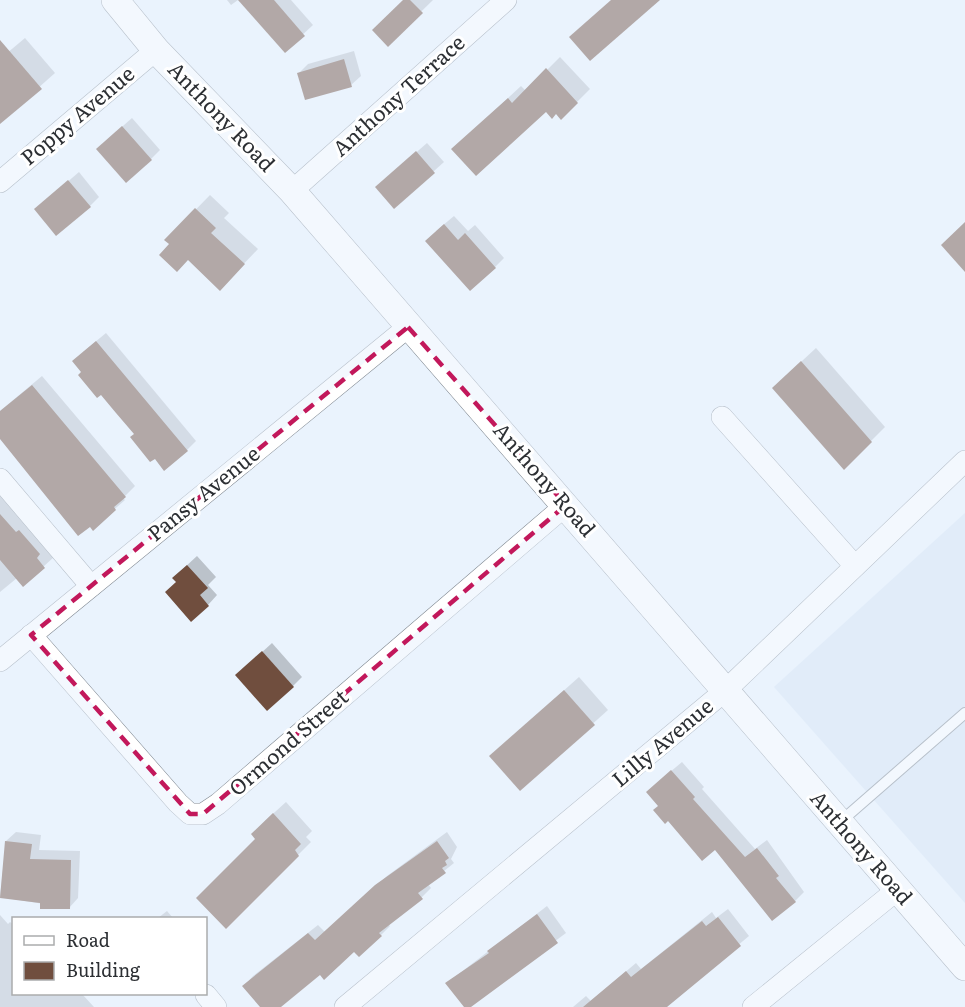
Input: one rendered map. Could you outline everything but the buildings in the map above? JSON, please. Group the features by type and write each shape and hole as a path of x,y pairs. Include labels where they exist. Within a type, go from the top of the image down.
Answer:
{"street":[{"name":"Anthony Road","path":"115,0 156,50 292,191 965,967"},
{"name":"Anthony Terrace","path":"292,191 506,0"},
{"name":"Poppy Avenue","path":"0,182 156,50"},
{"name":"Pansy Avenue","path":"0,661 408,327"},
{"path":"722,417 855,566"},
{"name":"Lilly Avenue","path":"345,1007 726,690 965,460"},
{"path":"0,479 91,586"},
{"name":"Ormond Street","path":"31,635 178,803 190,814 203,814 566,505"},
{"path":"753,1007 897,890"}],"lane":[{"path":"839,823 965,713"}],"highlighted area":[{"path":"408,327 566,505 203,814 190,814 178,803 31,635"}],"shaded area":[{"path":"965,513 965,903 774,687"}]}
